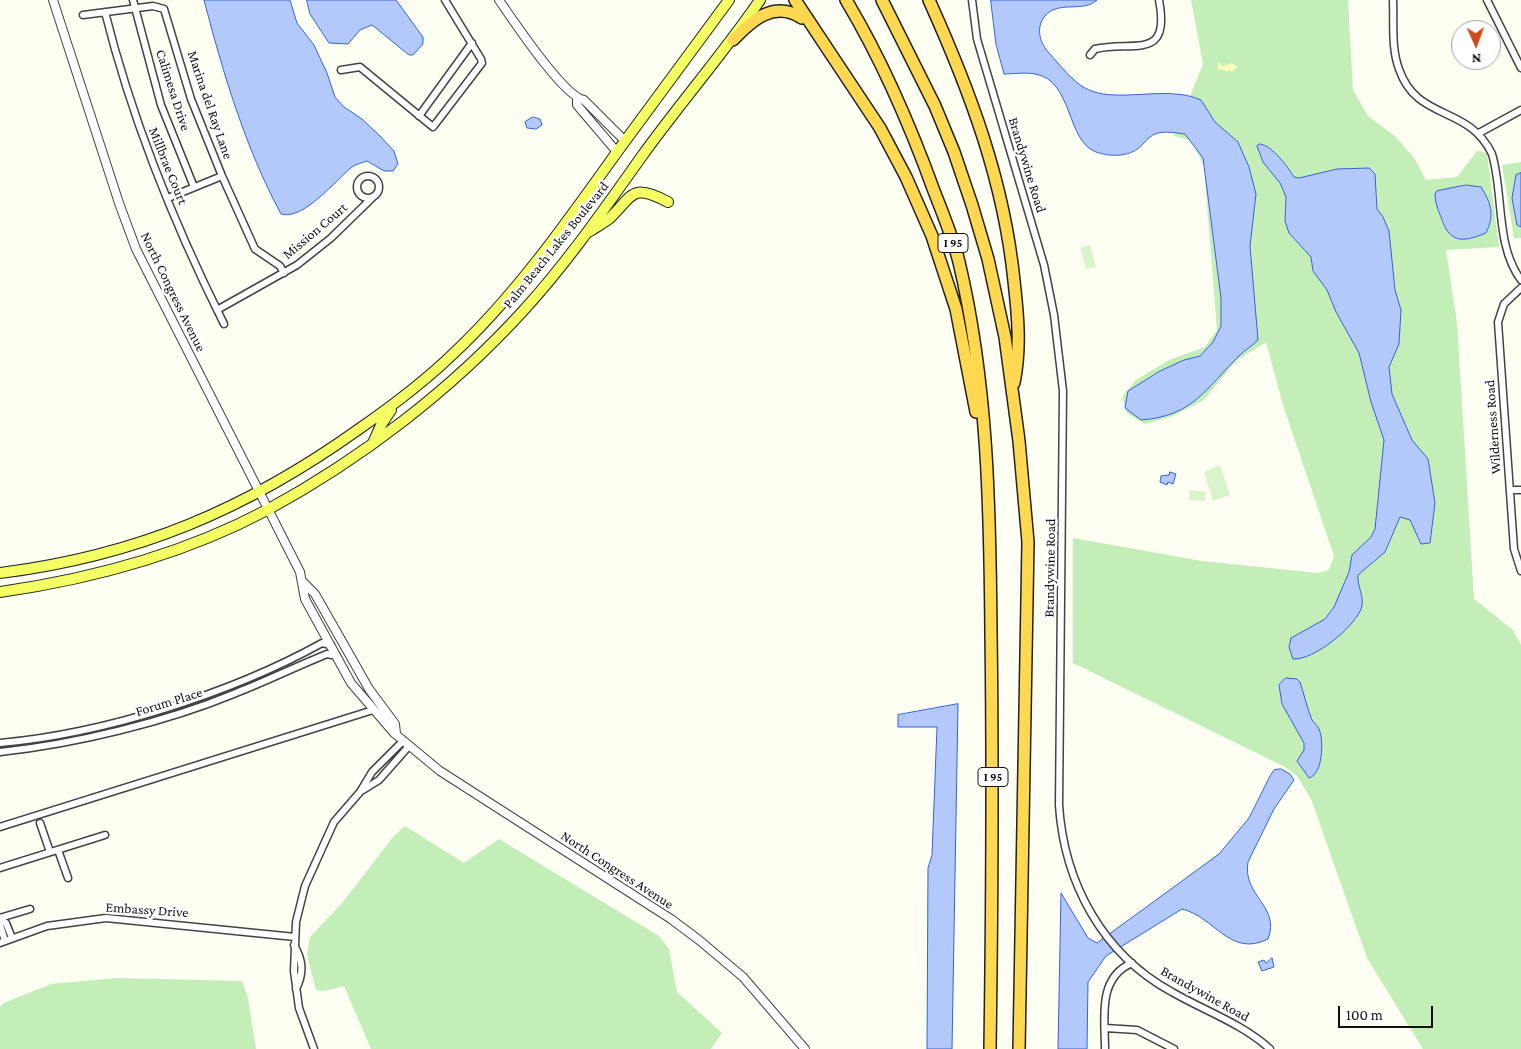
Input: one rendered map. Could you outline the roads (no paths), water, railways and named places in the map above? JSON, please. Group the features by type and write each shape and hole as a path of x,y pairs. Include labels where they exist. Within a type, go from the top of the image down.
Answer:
{"highway":[{"path":"795,0 880,128 906,177 932,236 956,309 970,374 990,505"},
{"name":"I 95","path":"846,0 903,110 922,157 958,259 979,369 990,505 994,816 990,1049"},
{"name":"I 95","path":"882,0 935,106 954,152 988,259 1006,337 1019,441 1028,542 1019,1049"},
{"path":"929,0 971,99 988,150 1007,222 1020,332 1020,355 1012,394"},
{"path":"733,40 754,18 775,8 792,9 815,29"}],"main road":[{"name":"Palm Beach Lakes Boulevard","path":"0,573 69,562 134,545 203,520 259,492 328,451 399,400 454,354 496,309 562,228 729,0"},
{"name":"Palm Beach Lakes Boulevard","path":"0,592 82,577 138,560 208,536 268,509 374,441 438,392 488,346 526,307 585,234 733,40 760,0"},
{"path":"585,234 609,219 628,196 640,193 651,194 668,202"},
{"path":"374,441 386,415 399,400"}],"street":[{"name":"North Congress Avenue","path":"53,0 119,203 136,248 268,509 303,582 305,599 351,683 396,734 440,771 670,919 744,977 805,1049"},
{"path":"341,70 360,67 432,127 480,66 481,59 444,0"},
{"path":"499,0 560,81 577,99 584,100 625,141"},
{"name":"Brandywine Road","path":"972,0 977,39 1044,265 1054,315 1063,391 1060,823 1073,876 1088,908 1106,935 1132,963 1170,991 1233,1022 1270,1049"},
{"path":"1090,55 1095,49 1140,46 1153,41 1162,25 1159,0"},
{"path":"1393,0 1396,60 1406,83 1423,102 1464,121 1479,133 1488,145 1495,163 1506,248 1513,268 1521,280"},
{"path":"1487,0 1521,68"},
{"name":"Marina del Ray Lane","path":"83,15 105,12 134,4 160,7 168,16 191,99 222,176 255,249 280,266 284,272"},
{"name":"Calimesa Drive","path":"134,4 161,105 194,187"},
{"name":"Millbrae Court","path":"105,12 130,102 168,198 224,324"},
{"path":"419,116 472,43"},
{"path":"577,99 577,105 617,152"},
{"path":"1479,133 1521,110"},
{"path":"168,198 222,176"},
{"name":"Mission Court","path":"217,310 297,265 331,238 373,197"},
{"name":"Wilderness Road","path":"1521,288 1504,304 1498,317 1514,550 1521,571"},
{"path":"1510,490 1521,490"},
{"name":"North Congress Avenue","path":"303,582 315,594 369,689 395,724 396,734"},
{"name":"Forum Place","path":"0,743 45,738 155,710 253,675 322,643 331,645"},
{"path":"331,645 340,647 348,653"},
{"name":"Forum Place","path":"0,752 33,748 147,722 236,693 327,654 337,656"},
{"path":"0,827 373,710"},
{"path":"360,792 379,780 406,743"},
{"path":"314,1049 299,1008 291,974 290,953 294,941 300,904 313,864 334,822 360,792 372,772 406,743"},
{"path":"40,823 50,852"},
{"path":"0,868 105,835"},
{"path":"58,850 68,878"},
{"path":"0,919 30,909"},
{"name":"Embassy Drive","path":"4,941 66,922 106,918 294,941"},
{"path":"0,919 6,923 4,941"},
{"path":"0,924 4,941"},
{"path":"294,941 301,957 302,971 296,990"},
{"path":"1105,1049 1106,995 1108,986 1119,970 1132,963"},
{"path":"1105,1028 1137,1030 1174,1049"}],"water":[{"path":"204,0 290,0 297,23 314,45 327,73 335,97 344,107 362,119 394,151 398,164 393,171 384,171 367,161 357,164 309,206 290,215 281,214 256,163 236,109"},
{"path":"307,0 396,0 423,37 423,44 413,55 409,55 372,25 360,30 348,44 329,43 310,14"},
{"path":"991,0 1097,0 1085,6 1064,7 1050,11 1040,26 1041,41 1044,46 1071,77 1080,85 1097,93 1111,95 1172,94 1201,100 1215,122 1238,142 1249,167 1256,194 1250,246 1258,340 1240,355 1198,398 1174,413 1141,420 1125,408 1128,391 1160,371 1184,360 1200,356 1213,342 1221,326 1221,298 1203,158 1185,134 1164,132 1155,134 1136,150 1125,154 1101,154 1086,146 1079,136 1063,98 1056,87 1047,79 1031,73 1004,74 996,44"},
{"path":"533,117 540,119 542,125 536,129 527,128 525,122"},
{"path":"1260,144 1275,152 1294,177 1299,178 1337,169 1369,168 1375,174 1377,209 1389,231 1395,290 1401,310 1399,344 1389,367 1392,394 1412,440 1428,459 1435,503 1430,543 1421,544 1410,520 1400,517 1385,552 1358,575 1362,606 1352,623 1333,641 1322,648 1302,658 1293,659 1289,647 1291,638 1325,619 1334,607 1349,572 1352,555 1371,537 1375,529 1384,440 1371,402 1359,353 1336,312 1327,290 1313,271 1311,257 1289,233 1285,221 1286,197 1280,183 1263,162 1257,146"},
{"path":"1521,173 1521,227 1517,225 1512,198 1516,175"},
{"path":"1466,185 1481,187 1491,209 1491,215 1486,233 1463,239 1452,236 1444,226 1435,194 1437,191"},
{"path":"1170,472 1176,474 1173,484 1168,482 1167,485 1160,482 1161,476 1169,475"},
{"path":"1286,678 1297,679 1300,682 1312,720 1321,734 1320,764 1314,775 1309,778 1297,761 1304,750 1304,743 1282,704 1279,685"},
{"path":"958,704 952,1049 927,1049 928,868 932,855 937,727 898,727 898,715"},
{"path":"1281,769 1290,774 1294,780 1274,809 1248,862 1250,884 1270,918 1271,928 1268,939 1255,943 1243,943 1233,940 1194,913 1182,909 1106,956 1088,982 1087,1049 1058,1049 1061,893 1088,938 1097,943 1219,854 1249,818 1274,770"},
{"path":"1272,958 1274,967 1262,971 1258,962 1264,960 1266,963"}]}
